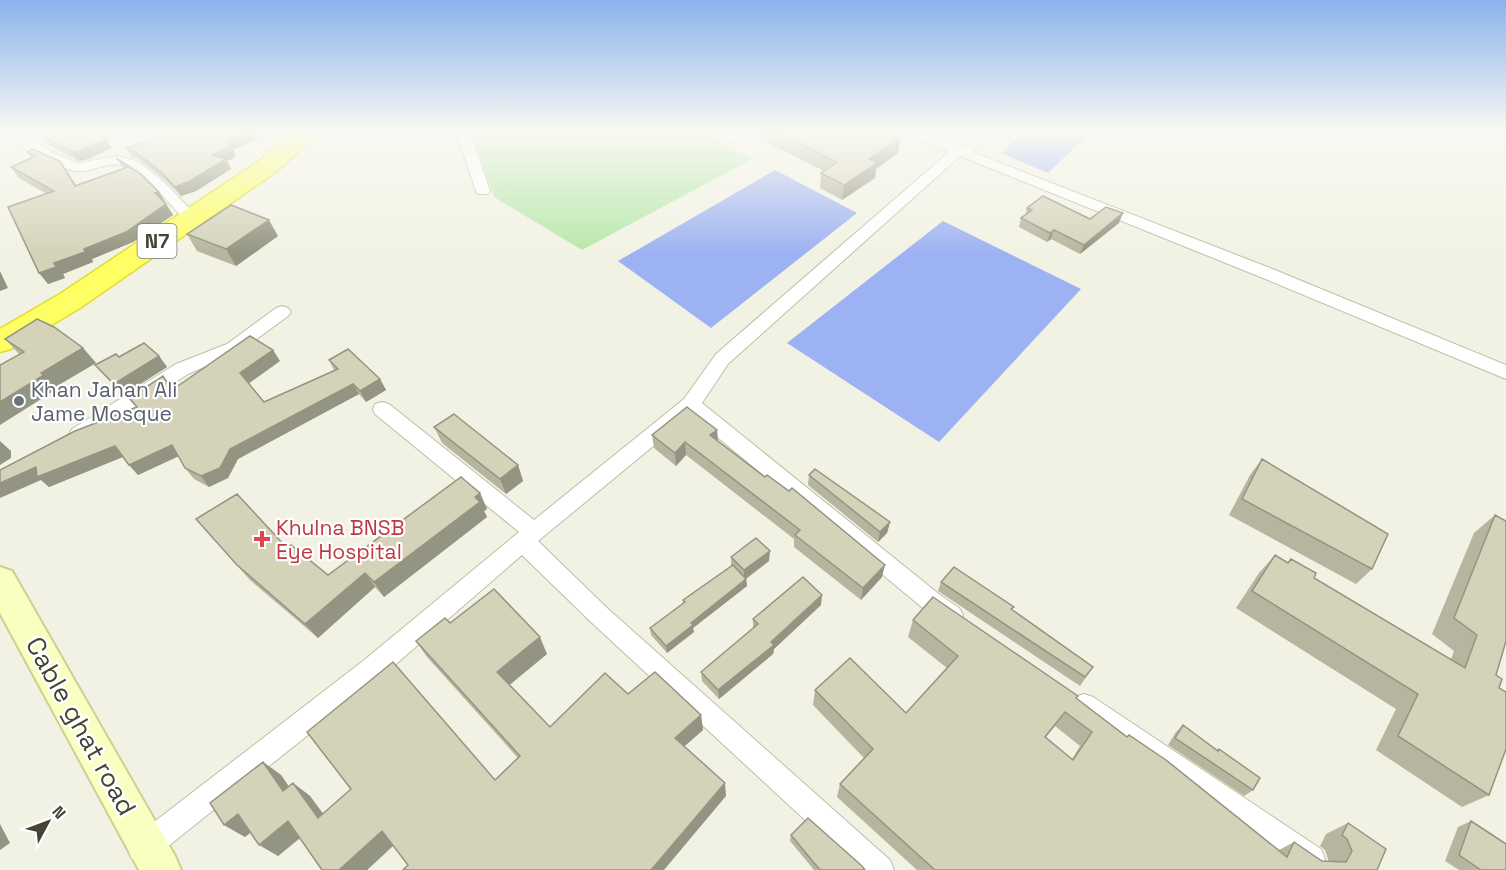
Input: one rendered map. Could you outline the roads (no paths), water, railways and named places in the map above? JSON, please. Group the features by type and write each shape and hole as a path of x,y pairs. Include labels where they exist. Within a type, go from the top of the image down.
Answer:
{"highway":[{"name":"N7","path":"0,342 70,301 258,173"}],"street":[{"path":"144,173 191,218"},
{"path":"477,173 483,191"},
{"path":"150,859 528,537 691,404 722,359 933,173"},
{"path":"1011,173 1269,274 1506,372"},
{"path":"63,443 182,369 234,348 282,312"},
{"path":"691,404 932,602 972,629"},
{"path":"382,409 528,537 600,615 880,870"},
{"name":"Cable ghat road","path":"0,581 150,859"},
{"name":"Cable ghat road","path":"0,597 150,859"},
{"path":"1071,696 1313,861"}],"water":[{"path":"771,173 780,173 857,213 711,328 618,261"},
{"path":"943,221 1081,289 939,442 787,343"}],"place":[{"name":"Khan Jahan Ali Jame Mosque","path":"19,401"},
{"name":"Khulna BNSB Eye Hospital","path":"262,539"}]}
